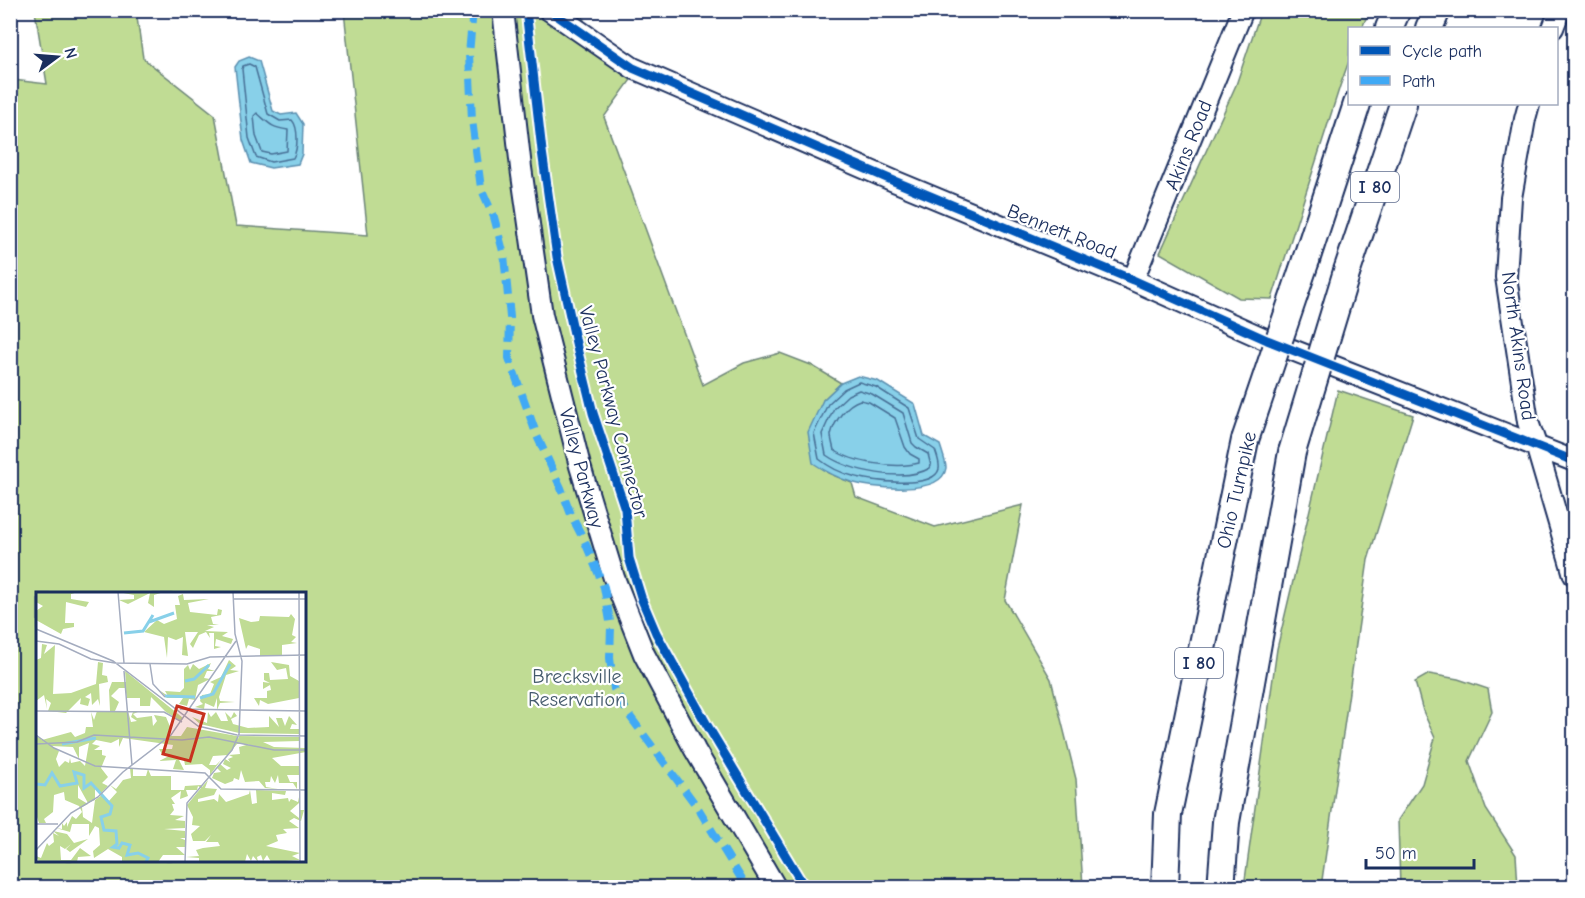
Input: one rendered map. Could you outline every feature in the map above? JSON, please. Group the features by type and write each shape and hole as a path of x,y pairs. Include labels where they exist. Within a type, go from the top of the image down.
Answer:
{"highway":[{"path":"1389,27 1397,10"},
{"path":"1429,27 1437,10"},
{"name":"Ohio Turnpike","path":"1165,888 1168,813 1245,440 1357,105"},
{"name":"I 80","path":"1221,888 1226,822 1292,452 1347,271 1403,105"}],"street":[{"name":"Valley Parkway","path":"503,10 521,168 542,315 580,466 614,578 654,674 695,750 776,888"},
{"name":"Bennett Road","path":"549,10 633,68 911,188 1133,280 1267,340 1575,461"},
{"name":"Akins Road","path":"1133,280 1243,10"},
{"path":"1553,27 1560,10"},
{"name":"North Akins Road","path":"1529,105 1511,198 1506,277 1524,404 1536,445"},
{"path":"1536,445 1575,575"}],"green space":[{"name":"Brecksville Reservation","path":"35,11 136,11 143,58 215,115 236,226 368,235 344,11 582,11 589,44 633,77 604,117 703,385 744,363 780,353 811,365 841,383 823,400 828,473 852,483 856,497 935,527 1023,505 1005,600 1051,679 1076,779 1083,887 11,887 10,58 13,80 47,84"},
{"path":"1261,11 1369,11 1362,27 1348,27 1348,64 1272,299 1239,298 1160,253 1236,85"},
{"path":"1338,390 1413,415 1368,560 1321,887 1244,887 1277,649"},
{"path":"1429,674 1458,679 1488,689 1492,712 1469,761 1486,809 1516,855 1518,887 1400,887 1398,820 1422,784 1435,738 1423,711 1415,682"}],"water":[{"path":"249,57 259,61 273,111 281,115 296,113 303,124 302,154 298,164 271,168 251,163 243,140 235,67 239,61"},
{"path":"858,376 878,381 915,404 924,436 940,445 946,468 942,477 919,487 888,488 851,482 813,463 808,432 823,400 841,383"}],"marked path":[{"path":"473,10 469,54 472,120 481,188 494,217 504,255 510,317 509,358 537,436 604,587 611,627 610,658 614,689 629,715 698,808 747,888"}],"cycle path":[{"name":"Valley Parkway Connector","path":"526,10 557,257 593,413 625,509 629,558 642,600 656,633 707,725 805,888"},
{"path":"549,10 633,68 894,181 1133,280 1267,340 1574,461"}]}
